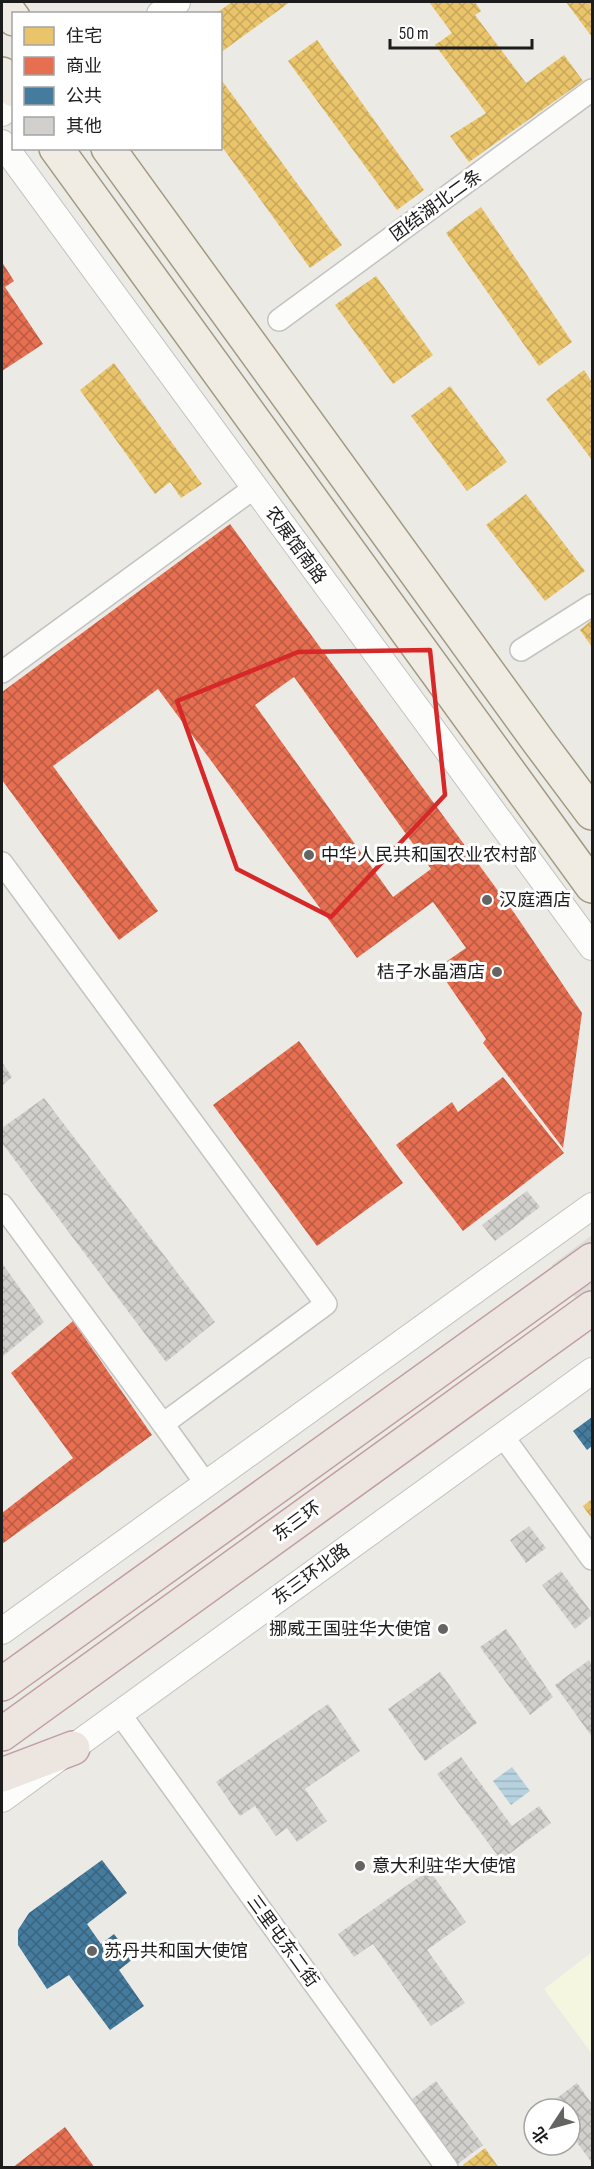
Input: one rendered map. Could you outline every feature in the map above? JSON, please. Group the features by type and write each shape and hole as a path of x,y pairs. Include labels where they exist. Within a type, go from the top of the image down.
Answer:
{"highway":[{"path":"2,1684 592,1260"},
{"name":"东三环","path":"2,1734 589,1310"},
{"path":"2,1775 73,1748"}],"main road":[{"path":"2,2 12,16"},
{"path":"57,150 592,886"},
{"path":"109,150 592,813"}],"street":[{"path":"163,12 177,2"},
{"path":"2,113 7,76"},
{"name":"团结湖北二条","path":"279,320 592,90"},
{"name":"农展馆南路","path":"2,143 592,947"},
{"path":"2,672 254,488"},
{"path":"521,650 592,605"},
{"path":"2,863 326,1304 163,1424"},
{"path":"2,1205 206,1484"},
{"path":"2,1631 591,1211"},
{"name":"东三环北路","path":"2,1799 592,1371"},
{"path":"502,1436 592,1559"},
{"name":"三里屯东二街","path":"120,1714 447,2168"}],"highlighted area":[{"path":"430,650 445,795 331,917 237,869 177,701 298,652"}],"shaded area":[{"path":"592,1952 592,2054 544,1989"}],"water":[{"path":"512,1767 530,1791 511,1805 493,1781"}],"pier":[{"path":"592,1235 592,1321 552,1265"}],"building: 住宅":[{"path":"232,2 290,2 222,52 222,12 218,12"},
{"path":"429,2 475,2 481,11 475,15 526,83 564,55 583,81 469,162 450,136 486,113 435,45 452,33"},
{"path":"566,2 592,2 592,37"},
{"path":"317,40 424,190 397,210 288,61"},
{"path":"222,81 342,245 310,268 222,147"},
{"path":"481,207 572,342 539,366 446,233"},
{"path":"376,276 433,355 393,384 335,305"},
{"path":"114,363 202,484 181,498 170,482 155,494 80,390"},
{"path":"584,370 592,382 592,460 546,399"},
{"path":"450,386 507,462 467,491 411,416"},
{"path":"526,494 585,571 545,601 486,525"},
{"path":"592,620 592,647 580,630"},
{"path":"592,1499 592,1519 583,1506"},
{"path":"485,2148 499,2168 465,2168 463,2165"}],"building: 商业":[{"path":"2,262 14,281 5,287 43,344 2,371"},
{"path":"230,524 515,914 582,1013 563,1148 483,1043 486,1039 437,968 466,948 433,902 357,958 158,689 53,766 158,911 119,940 2,780 2,692","holes":["294,677 431,869 393,897 255,705"]},
{"path":"299,1041 403,1183 317,1246 213,1105"},
{"path":"503,1077 564,1153 463,1231 396,1145 452,1102 458,1112"},
{"path":"73,1321 152,1435 2,1544 2,1513 73,1458 11,1373"},
{"path":"65,2127 95,2168 12,2168"}],"building: 公共":[{"path":"592,1417 592,1446 587,1450 573,1431"},
{"path":"102,1860 127,1893 87,1924 101,1944 114,1934 133,1959 119,1970 144,2006 110,2030 69,1975 47,1989 18,1945 18,1930 29,1913"}],"building: 其他":[{"path":"2,1062 12,1077 2,1086"},
{"path":"44,1098 215,1322 166,1362 2,1143 2,1128"},
{"path":"527,1191 540,1207 495,1241 482,1225"},
{"path":"2,1263 44,1322 2,1357"},
{"path":"529,1526 546,1548 526,1563 510,1540"},
{"path":"561,1571 592,1613 575,1629 542,1585"},
{"path":"506,1629 553,1697 530,1715 480,1647"},
{"path":"589,1660 592,1665 592,1737 555,1685"},
{"path":"440,1672 477,1723 425,1761 388,1709"},
{"path":"328,1704 360,1751 305,1789 327,1821 297,1842 287,1828 276,1836 255,1806 240,1816 216,1782"},
{"path":"461,1757 512,1826 539,1806 551,1823 501,1860 437,1774"},
{"path":"429,1870 466,1922 427,1950 465,2003 431,2026 373,1944 354,1957 338,1934"},
{"path":"436,2081 483,2145 455,2166 408,2102"},
{"path":"577,2083 592,2104 592,2163 582,2149 582,2097 558,2097"}],"place":[{"name":"中华人民共和国农业农村部","path":"309,855"},
{"name":"汉庭酒店","path":"487,900"},
{"name":"桔子水晶酒店","path":"497,972"},
{"name":"挪威王国驻华大使馆","path":"443,1629"},
{"name":"意大利驻华大使馆","path":"360,1866"},
{"name":"苏丹共和国大使馆","path":"92,1951"}]}
